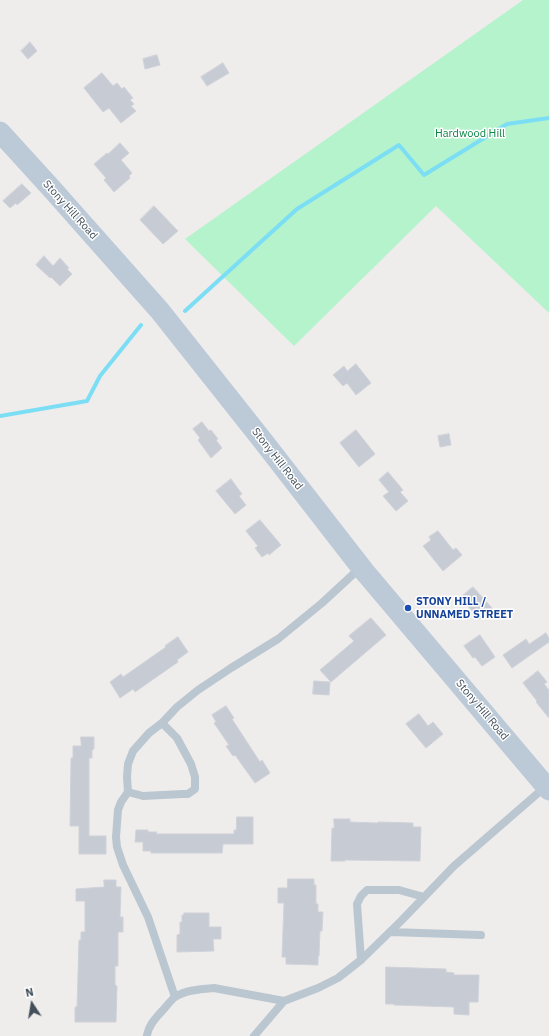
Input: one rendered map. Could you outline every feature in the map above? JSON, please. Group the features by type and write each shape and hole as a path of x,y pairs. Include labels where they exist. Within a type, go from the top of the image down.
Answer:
{"main road":[{"name":"Stony Hill Road","path":"0,132 160,311 264,441 361,568 547,788"}],"lane":[{"path":"175,997 148,917 117,847 116,837 118,810 121,802 128,792 128,764 133,751 149,733 198,690 278,639 322,604 361,568"},
{"path":"128,792 143,796 188,794 195,789 195,777 191,764 177,738 162,723"},
{"path":"254,1036 284,1001 318,988 338,978 361,960 454,866 547,788"},
{"path":"361,960 357,904 361,896 367,890 399,890 424,897"},
{"path":"390,932 481,935"},
{"path":"147,1036 149,1027 175,997 191,991 214,988 284,1001"}],"green space":[{"name":"Hardwood Hill","path":"523,0 549,0 549,313 436,206 294,346 185,239"}],"building":[{"path":"30,42 37,51 28,59 21,51"},
{"path":"157,55 160,65 145,69 143,59"},
{"path":"223,63 229,73 207,86 201,77"},
{"path":"102,73 113,86 117,83 122,89 124,87 133,98 130,100 134,104 131,106 136,111 121,123 109,108 103,112 84,88"},
{"path":"120,143 129,153 121,160 132,173 129,176 130,178 114,192 104,180 106,178 94,164"},
{"path":"22,184 31,193 17,205 16,203 10,208 3,201"},
{"path":"154,206 178,231 163,244 140,220"},
{"path":"44,256 53,266 60,258 69,268 67,269 72,274 60,286 36,265"},
{"path":"356,364 371,383 356,395 347,383 343,386 333,375 344,366 347,371"},
{"path":"202,422 218,439 216,440 222,448 211,458 198,440 200,438 193,429"},
{"path":"356,430 375,454 359,467 340,443"},
{"path":"449,434 451,445 440,447 438,436"},
{"path":"388,472 403,490 400,492 408,501 396,511 383,496 389,492 379,480"},
{"path":"231,479 242,494 239,496 246,505 235,514 216,491"},
{"path":"260,520 281,545 269,555 268,553 262,557 255,548 258,546 246,531"},
{"path":"438,531 453,550 456,548 462,555 443,571 423,546 431,540 429,537"},
{"path":"473,587 492,608 480,619 460,598"},
{"path":"371,618 386,635 331,682 320,670 354,641 349,636"},
{"path":"546,633 549,638 549,642 512,668 503,655 526,639 529,644"},
{"path":"480,635 495,657 482,666 475,657 473,658 464,646"},
{"path":"178,637 188,652 177,660 178,662 135,692 133,689 120,698 110,682 121,674 123,677"},
{"path":"538,671 547,682 544,684 549,690 549,718 523,683"},
{"path":"314,681 330,682 329,695 313,694"},
{"path":"226,706 234,718 232,719 260,762 262,760 270,773 255,783 235,755 233,756 226,746 229,745 214,723 216,722 212,715"},
{"path":"419,714 428,726 433,722 443,734 426,748 406,724"},
{"path":"81,737 94,737 92,758 89,758 89,836 106,836 106,854 79,854 79,826 70,826 71,758 73,758 73,746 81,746"},
{"path":"237,817 253,817 253,844 223,844 222,853 151,853 151,851 143,851 143,842 135,842 136,830 148,830 148,832 157,832 156,834 234,834 234,830 236,830"},
{"path":"334,819 350,819 350,822 413,823 413,827 421,827 420,861 331,861 332,828 334,828"},
{"path":"288,879 314,879 314,885 316,885 316,904 318,904 318,912 323,912 322,931 320,931 318,965 286,964 286,957 282,957 284,903 278,903 278,888 287,888"},
{"path":"104,880 116,880 116,887 121,887 120,917 123,917 123,932 118,932 118,966 115,966 115,985 117,986 116,1022 75,1022 75,1007 77,1007 79,940 81,940 81,932 85,932 85,901 76,901 76,889 104,887"},
{"path":"184,913 209,913 209,927 221,927 221,939 213,939 214,951 177,952 177,935 180,934 180,922 182,922 182,915 184,915"},
{"path":"386,967 446,969 446,972 454,973 454,975 479,975 478,1002 469,1002 469,1015 454,1014 454,1007 386,1004"}],"waterway":[{"path":"185,311 297,209 399,145 424,175 507,124 549,118"},
{"path":"0,416 87,401 100,376 141,325"}],"place":[{"name":"STONY HILL / UNNAMED STREET","path":"408,608"}]}
